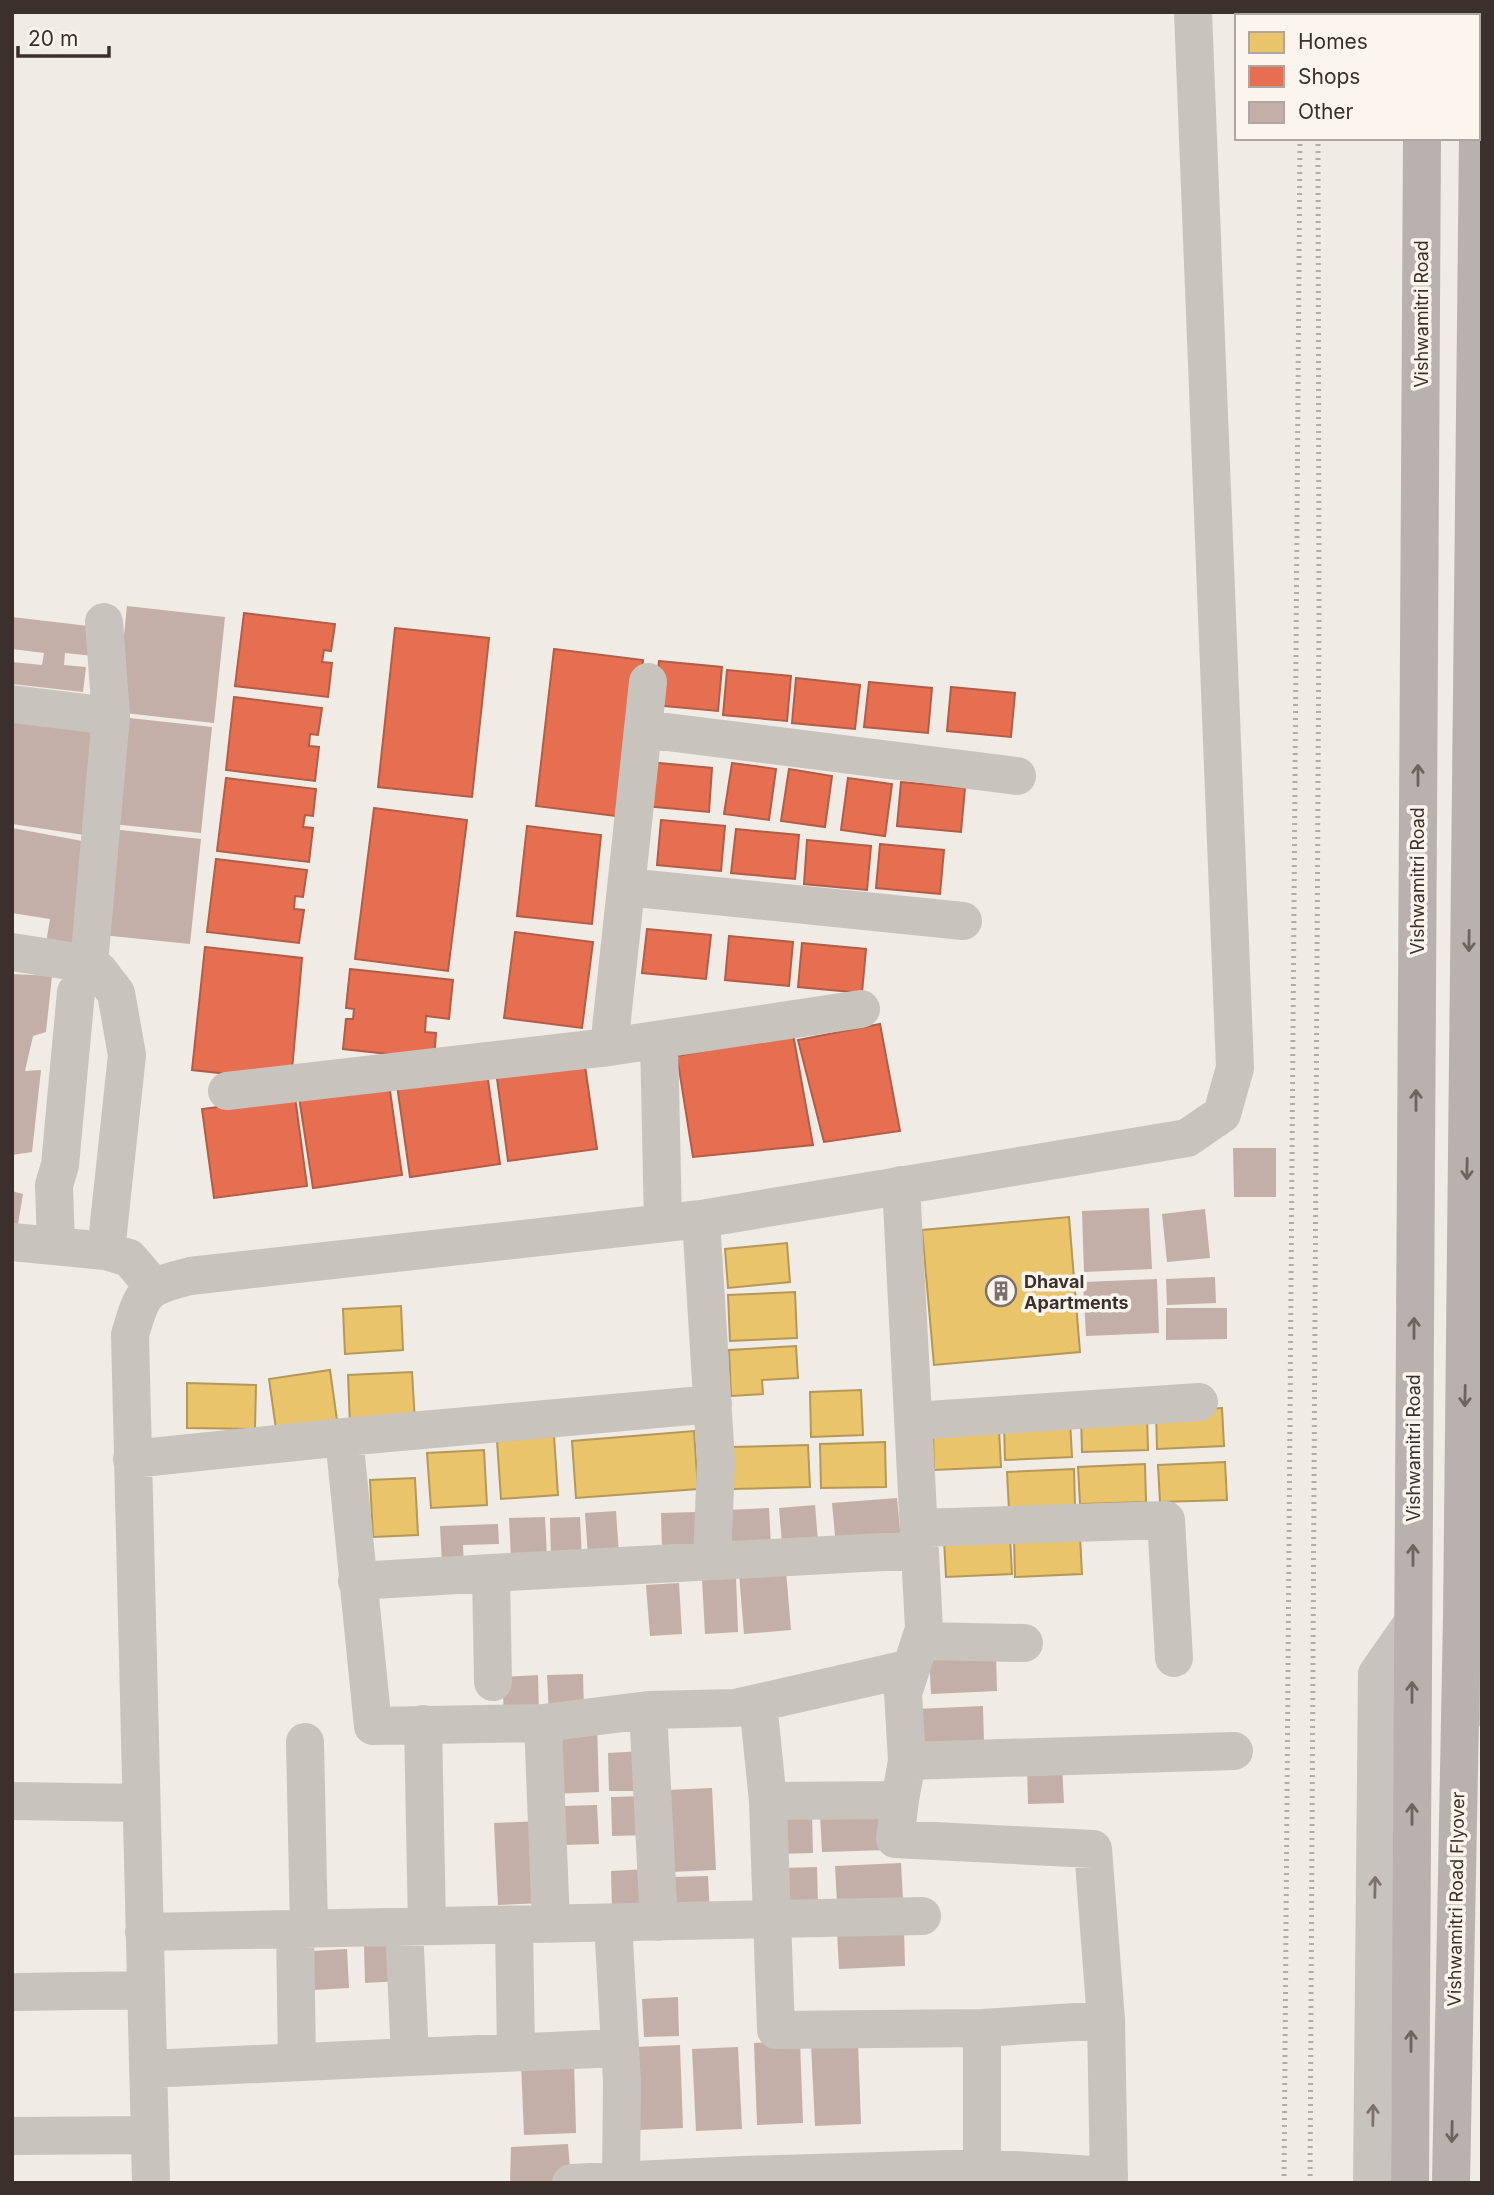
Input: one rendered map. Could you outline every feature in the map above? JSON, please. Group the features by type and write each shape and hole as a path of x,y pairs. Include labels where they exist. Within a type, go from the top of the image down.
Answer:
{"main road":[{"name":"Vishwamitri Road","path":"1412,1623 1422,140"},
{"path":"1462,1616 1478,140"},
{"name":"Vishwamitri Road Flyover","path":"1451,2183 1462,1616"},
{"path":"1410,2183 1412,1623"}],"street":[{"path":"151,2183 130,1335 138,1307 153,1286 190,1276 701,1219 1187,1138 1222,1114 1235,1068 1193,12"},
{"path":"56,1246 54,1185 60,1165 111,716 104,622"},
{"path":"609,1047 648,682"},
{"path":"12,704 111,716"},
{"path":"643,729 1017,776"},
{"path":"626,887 963,921"},
{"path":"12,952 82,978 99,971 116,993 127,1055 106,1251"},
{"path":"226,1091 609,1047 861,1009"},
{"path":"659,1040 663,1223"},
{"path":"570,2183 982,2168 1109,2179 1106,2020 1093,1849 895,1839 907,1761 903,1693 924,1629 901,1185"},
{"path":"701,1219 716,1461 712,1561"},
{"path":"12,1242 106,1251 129,1258 153,1286"},
{"path":"913,1421 1199,1402"},
{"path":"132,1459 713,1404"},
{"path":"344,1437 373,1726 543,1723 648,1710 734,1707 758,1703 916,1655 1024,1643"},
{"path":"357,1581 712,1561 919,1539 1166,1520 1174,1658"},
{"path":"491,1573 493,1682"},
{"path":"1462,1616 1482,1707"},
{"path":"1372,2183 1377,1674 1412,1623"},
{"path":"758,1703 768,1801 776,2030 982,2028 1106,2020"},
{"path":"648,1710 659,1922"},
{"path":"543,1723 551,1924"},
{"path":"410,2057 424,1724"},
{"path":"297,2062 305,1742"},
{"path":"907,1761 1234,1751"},
{"path":"768,1801 900,1800"},
{"path":"12,1801 141,1803"},
{"path":"144,1932 922,1916"},
{"path":"613,1923 622,2082 621,2182"},
{"path":"514,1925 516,2052"},
{"path":"17,1992 146,1990"},
{"path":"982,2028 982,2168"},
{"path":"148,2069 620,2048"},
{"path":"12,2136 150,2135"}],"building: Homes":[{"name":"Dhaval Apartments","path":"1069,1217 1080,1352 934,1365 922,1230"},
{"path":"787,1243 790,1282 728,1288 725,1249"},
{"path":"795,1292 797,1338 730,1341 728,1295"},
{"path":"401,1306 403,1350 345,1354 343,1309"},
{"path":"796,1346 798,1378 762,1380 763,1394 731,1396 729,1350"},
{"path":"330,1370 337,1420 276,1429 269,1379"},
{"path":"412,1372 415,1422 350,1425 348,1375"},
{"path":"187,1383 256,1385 255,1429 187,1428"},
{"path":"861,1390 863,1435 811,1437 810,1392"},
{"path":"1222,1408 1224,1446 1157,1449 1156,1411"},
{"path":"1147,1413 1148,1450 1082,1452 1081,1416"},
{"path":"1070,1420 1072,1457 1005,1460 1004,1423"},
{"path":"999,1430 1001,1467 934,1470 933,1432"},
{"path":"694,1431 698,1489 576,1498 572,1441"},
{"path":"554,1436 558,1495 501,1499 497,1441"},
{"path":"885,1442 886,1487 821,1488 820,1444"},
{"path":"808,1445 810,1487 732,1489 731,1447"},
{"path":"484,1450 487,1505 431,1508 427,1453"},
{"path":"1225,1462 1227,1500 1160,1502 1158,1465"},
{"path":"1145,1464 1146,1502 1080,1504 1078,1467"},
{"path":"1074,1469 1075,1507 1009,1510 1007,1472"},
{"path":"415,1478 418,1535 373,1537 370,1480"},
{"path":"1010,1536 1012,1574 946,1577 944,1540"},
{"path":"1080,1537 1082,1574 1015,1577 1014,1540"}],"building: Shops":[{"path":"244,613 335,624 331,651 324,650 322,662 332,663 328,697 235,686"},
{"path":"395,628 489,638 472,797 378,787"},
{"path":"554,649 643,660 623,817 536,806"},
{"path":"659,661 722,667 718,711 654,705"},
{"path":"727,670 791,676 787,721 723,715"},
{"path":"796,678 860,685 855,729 792,723"},
{"path":"869,682 932,688 928,733 864,727"},
{"path":"951,687 1015,693 1011,737 947,731"},
{"path":"234,697 322,708 318,735 310,734 309,746 319,747 315,781 226,770"},
{"path":"649,762 712,768 709,812 645,806"},
{"path":"732,763 776,769 769,820 724,814"},
{"path":"789,769 832,776 825,827 781,821"},
{"path":"226,778 316,789 313,816 305,815 303,827 313,828 309,862 217,851"},
{"path":"848,778 892,784 885,836 841,830"},
{"path":"901,782 965,788 961,832 897,826"},
{"path":"374,808 467,820 448,971 355,959"},
{"path":"661,820 725,826 721,871 657,865"},
{"path":"527,826 601,835 592,924 517,916"},
{"path":"736,829 799,835 795,879 731,873"},
{"path":"807,840 871,846 867,890 804,884"},
{"path":"880,844 944,850 940,894 876,888"},
{"path":"216,859 307,870 303,897 295,896 294,909 304,910 299,943 207,932"},
{"path":"647,929 711,935 706,979 642,973"},
{"path":"515,932 593,942 582,1028 504,1018"},
{"path":"729,936 793,942 789,986 725,980"},
{"path":"802,943 866,949 862,993 798,987"},
{"path":"205,947 302,958 291,1081 192,1070"},
{"path":"350,969 453,980 449,1019 426,1016 425,1032 436,1033 434,1059 343,1049 346,1019 353,1019 354,1009 346,1008"},
{"path":"880,1024 900,1131 824,1142 798,1040"},
{"path":"793,1034 813,1145 693,1157 677,1056"},
{"path":"584,1059 597,1149 508,1161 496,1071"},
{"path":"487,1073 500,1164 410,1177 397,1085"},
{"path":"389,1084 402,1175 313,1188 299,1097"},
{"path":"295,1097 307,1186 214,1198 202,1109"}],"building: Other":[{"path":"127,606 225,617 214,723 116,712"},
{"path":"12,617 97,627 94,656 65,653 64,665 86,667 83,692 12,684 12,662 42,665 44,653 12,649"},
{"path":"12,713 103,730 91,836 12,824"},
{"path":"111,716 212,727 201,833 102,823"},
{"path":"12,828 93,843 78,949 46,943 50,919 12,913"},
{"path":"103,828 201,839 190,944 92,934"},
{"path":"12,974 52,976 46,1032 33,1036 25,1071 41,1070 32,1152 12,1155"},
{"path":"1233,1148 1276,1148 1276,1197 1234,1197"},
{"path":"12,1191 23,1194 16,1236 12,1236"},
{"path":"1149,1208 1152,1269 1084,1272 1082,1211"},
{"path":"1205,1209 1210,1258 1167,1262 1162,1214"},
{"path":"1215,1277 1216,1303 1167,1305 1166,1279"},
{"path":"1157,1279 1159,1333 1086,1336 1083,1282"},
{"path":"1166,1308 1227,1308 1227,1339 1166,1340"},
{"path":"897,1498 901,1540 836,1546 832,1503"},
{"path":"815,1505 818,1541 782,1544 779,1508"},
{"path":"769,1508 771,1547 727,1549 726,1510"},
{"path":"616,1511 619,1555 588,1557 585,1513"},
{"path":"696,1512 698,1551 662,1552 661,1513"},
{"path":"545,1517 547,1556 511,1558 509,1518"},
{"path":"580,1517 582,1559 551,1560 550,1518"},
{"path":"498,1524 499,1544 463,1545 464,1564 442,1564 440,1526"},
{"path":"786,1571 791,1630 744,1634 739,1574"},
{"path":"736,1577 738,1632 705,1634 702,1579"},
{"path":"679,1583 682,1634 650,1636 646,1585"},
{"path":"996,1654 997,1691 931,1694 929,1656"},
{"path":"583,1674 584,1713 549,1714 547,1675"},
{"path":"538,1675 539,1714 504,1715 502,1677"},
{"path":"983,1706 984,1744 918,1746 916,1709"},
{"path":"597,1723 599,1792 551,1794 550,1725"},
{"path":"644,1751 645,1791 609,1791 608,1753"},
{"path":"1062,1764 1064,1803 1028,1804 1027,1765"},
{"path":"712,1788 716,1870 670,1872 666,1790"},
{"path":"646,1796 648,1835 612,1836 611,1797"},
{"path":"597,1805 599,1844 563,1845 562,1806"},
{"path":"887,1812 888,1850 822,1852 820,1815"},
{"path":"812,1814 813,1853 777,1854 776,1816"},
{"path":"540,1821 544,1903 498,1905 494,1823"},
{"path":"901,1863 903,1900 837,1903 835,1866"},
{"path":"817,1867 818,1906 783,1907 781,1868"},
{"path":"647,1869 648,1908 612,1910 611,1871"},
{"path":"708,1876 710,1915 674,1916 673,1877"},
{"path":"904,1928 905,1966 839,1969 837,1931"},
{"path":"399,1942 401,1981 365,1983 364,1944"},
{"path":"347,1949 349,1988 313,1990 312,1951"},
{"path":"678,1997 679,2036 644,2037 642,1999"},
{"path":"800,2041 803,2123 757,2125 754,2043"},
{"path":"858,2042 861,2124 815,2126 811,2044"},
{"path":"680,2045 683,2128 637,2130 634,2047"},
{"path":"738,2047 742,2129 696,2131 692,2049"},
{"path":"574,2061 576,2133 524,2135 521,2063"},
{"path":"568,2144 571,2180 510,2183 511,2147"}],"railway":[{"path":"1284,2183 1300,140"},
{"path":"1310,2183 1319,616 1318,140"}],"place":[{"name":"Dhaval Apartments","path":"1001,1291"}]}
